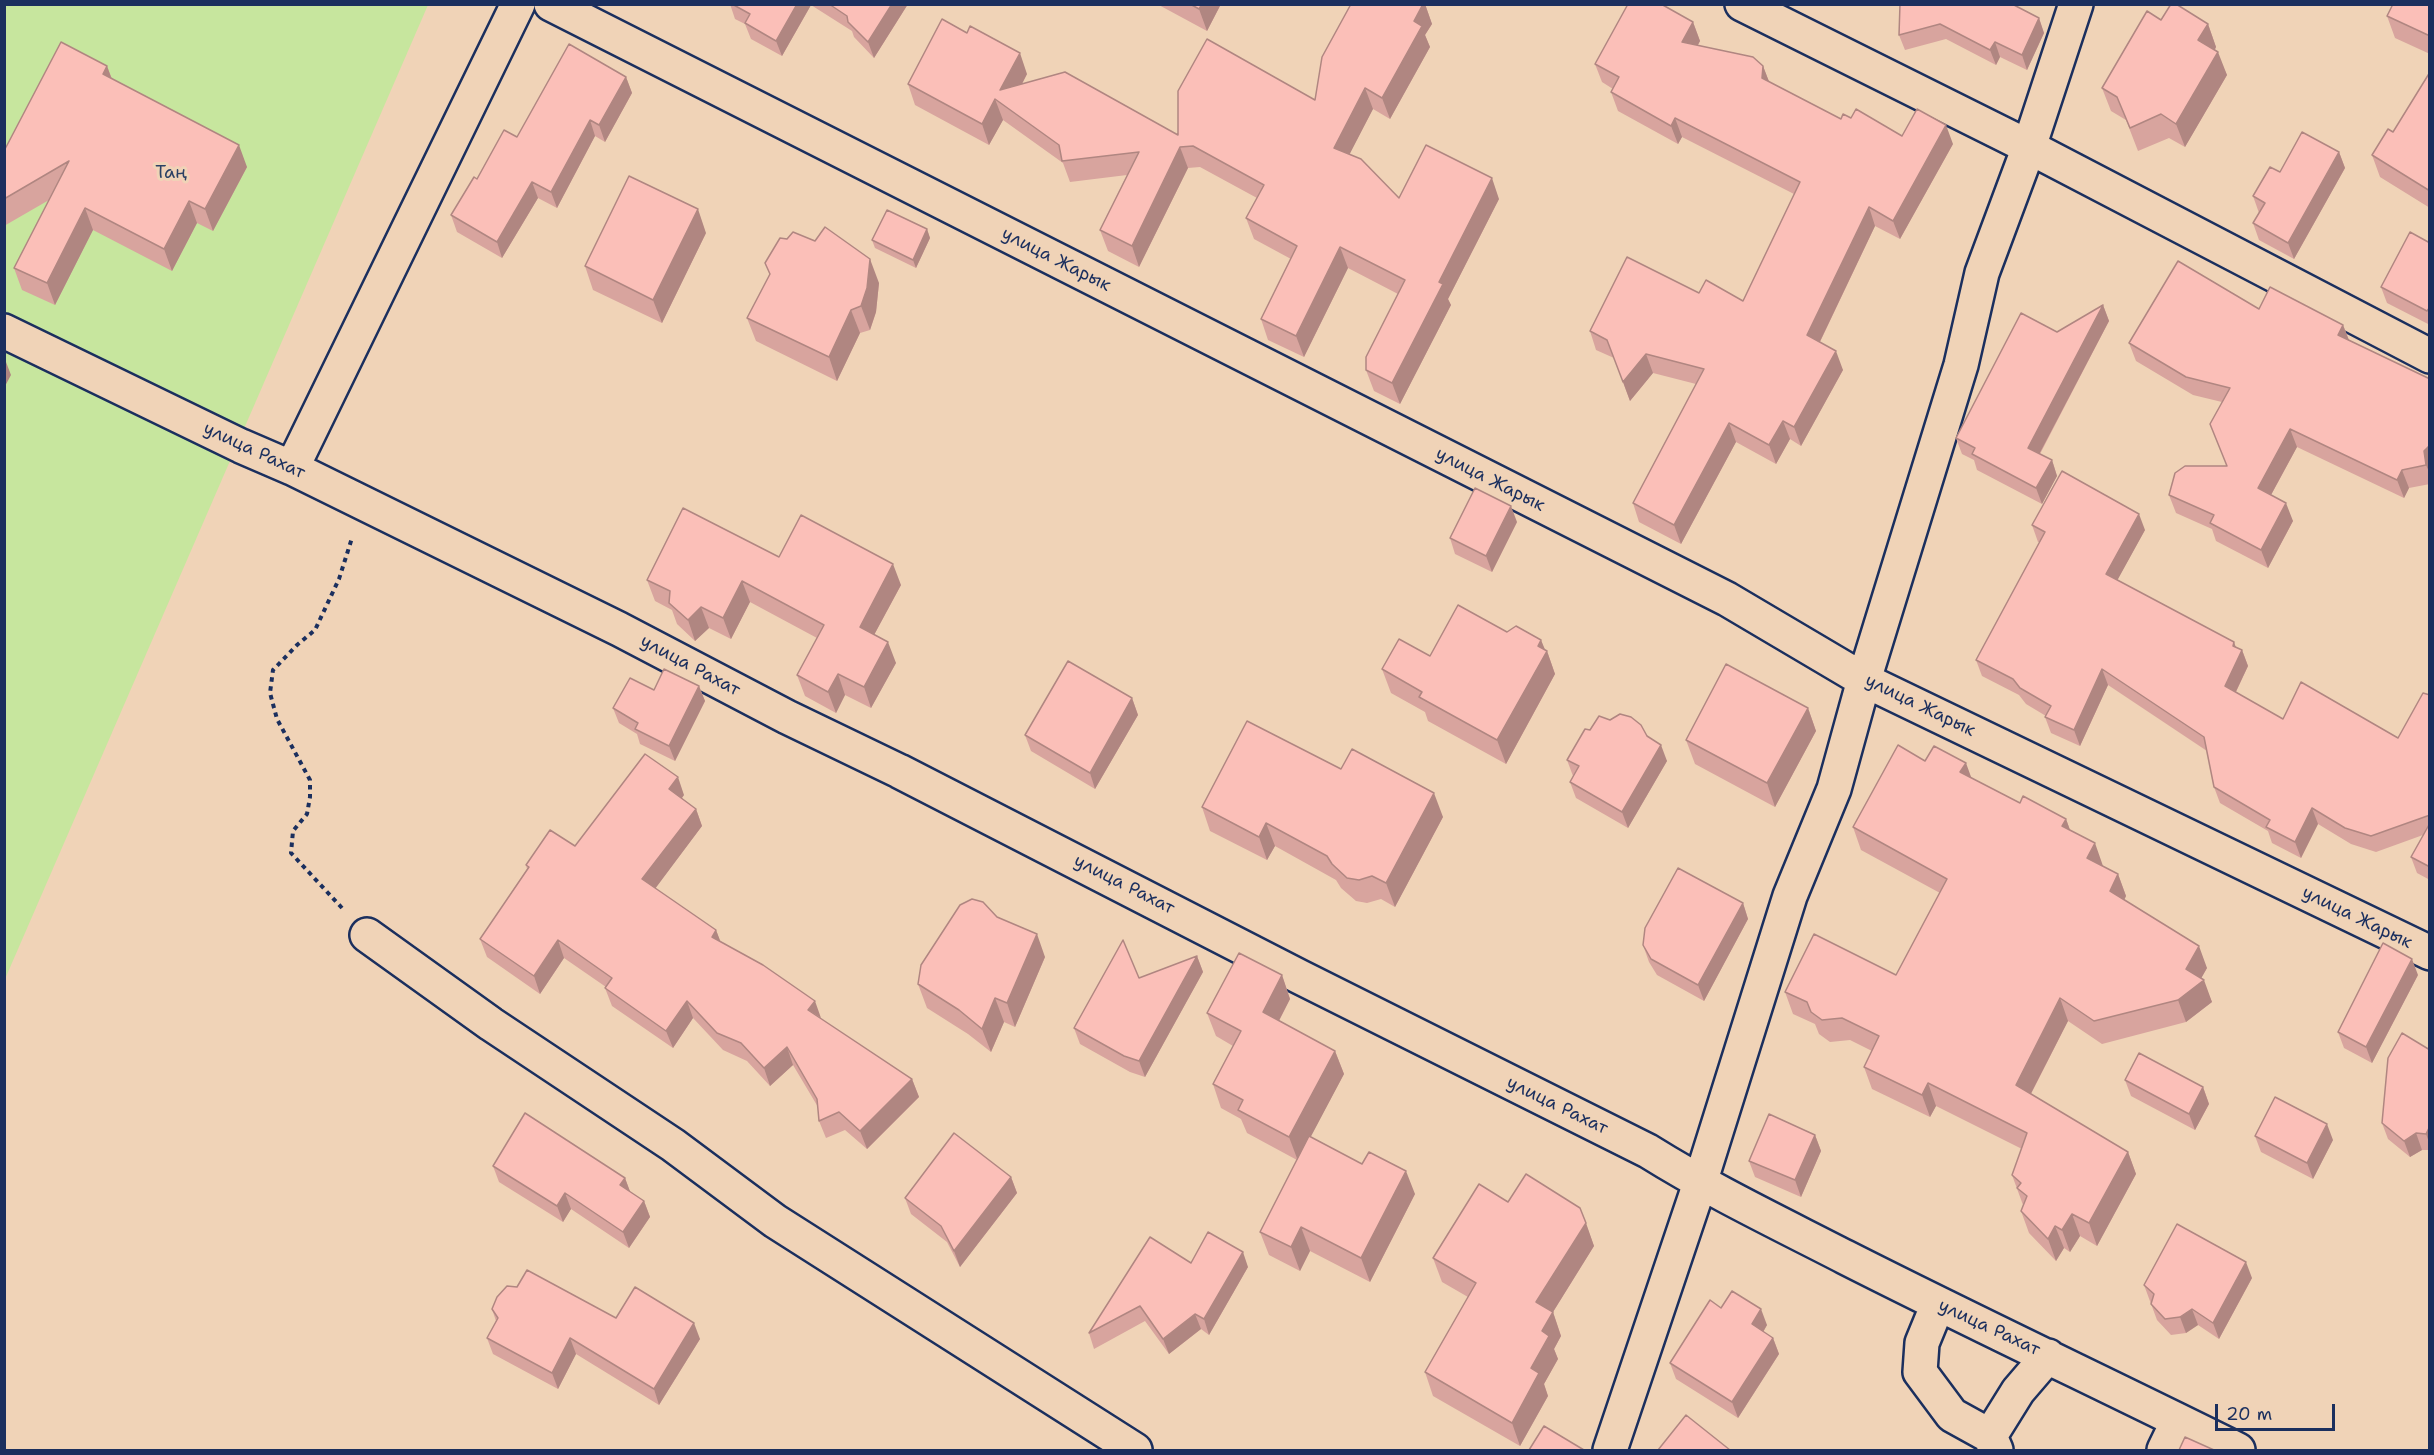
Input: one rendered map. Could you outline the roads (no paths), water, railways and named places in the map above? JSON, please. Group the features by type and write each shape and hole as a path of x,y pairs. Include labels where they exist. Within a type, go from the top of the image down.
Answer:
{"street":[{"path":"292,468 518,4"},
{"name":"улица Жарык","path":"551,4 1727,599 1864,680 2430,953"},
{"path":"1742,4 2028,147 2430,356"},
{"path":"1610,1450 1700,1183 1790,896 1834,789 1864,680 1961,365 1982,273 2028,147 2076,4"},
{"name":"улица Рахат","path":"4,331 241,446 292,468 619,628 787,717 899,771 1300,977 1648,1151 1700,1183 1938,1304 2238,1450"},
{"path":"368,935 490,1024 673,1144 775,1221 1135,1450"},
{"path":"1938,1304 1922,1343 1920,1372 1952,1415 1993,1443 2018,1391 2048,1356"},
{"path":"2164,1450 2178,1420"}],"park label":[{"name":"Таң","path":"171,173"}]}
